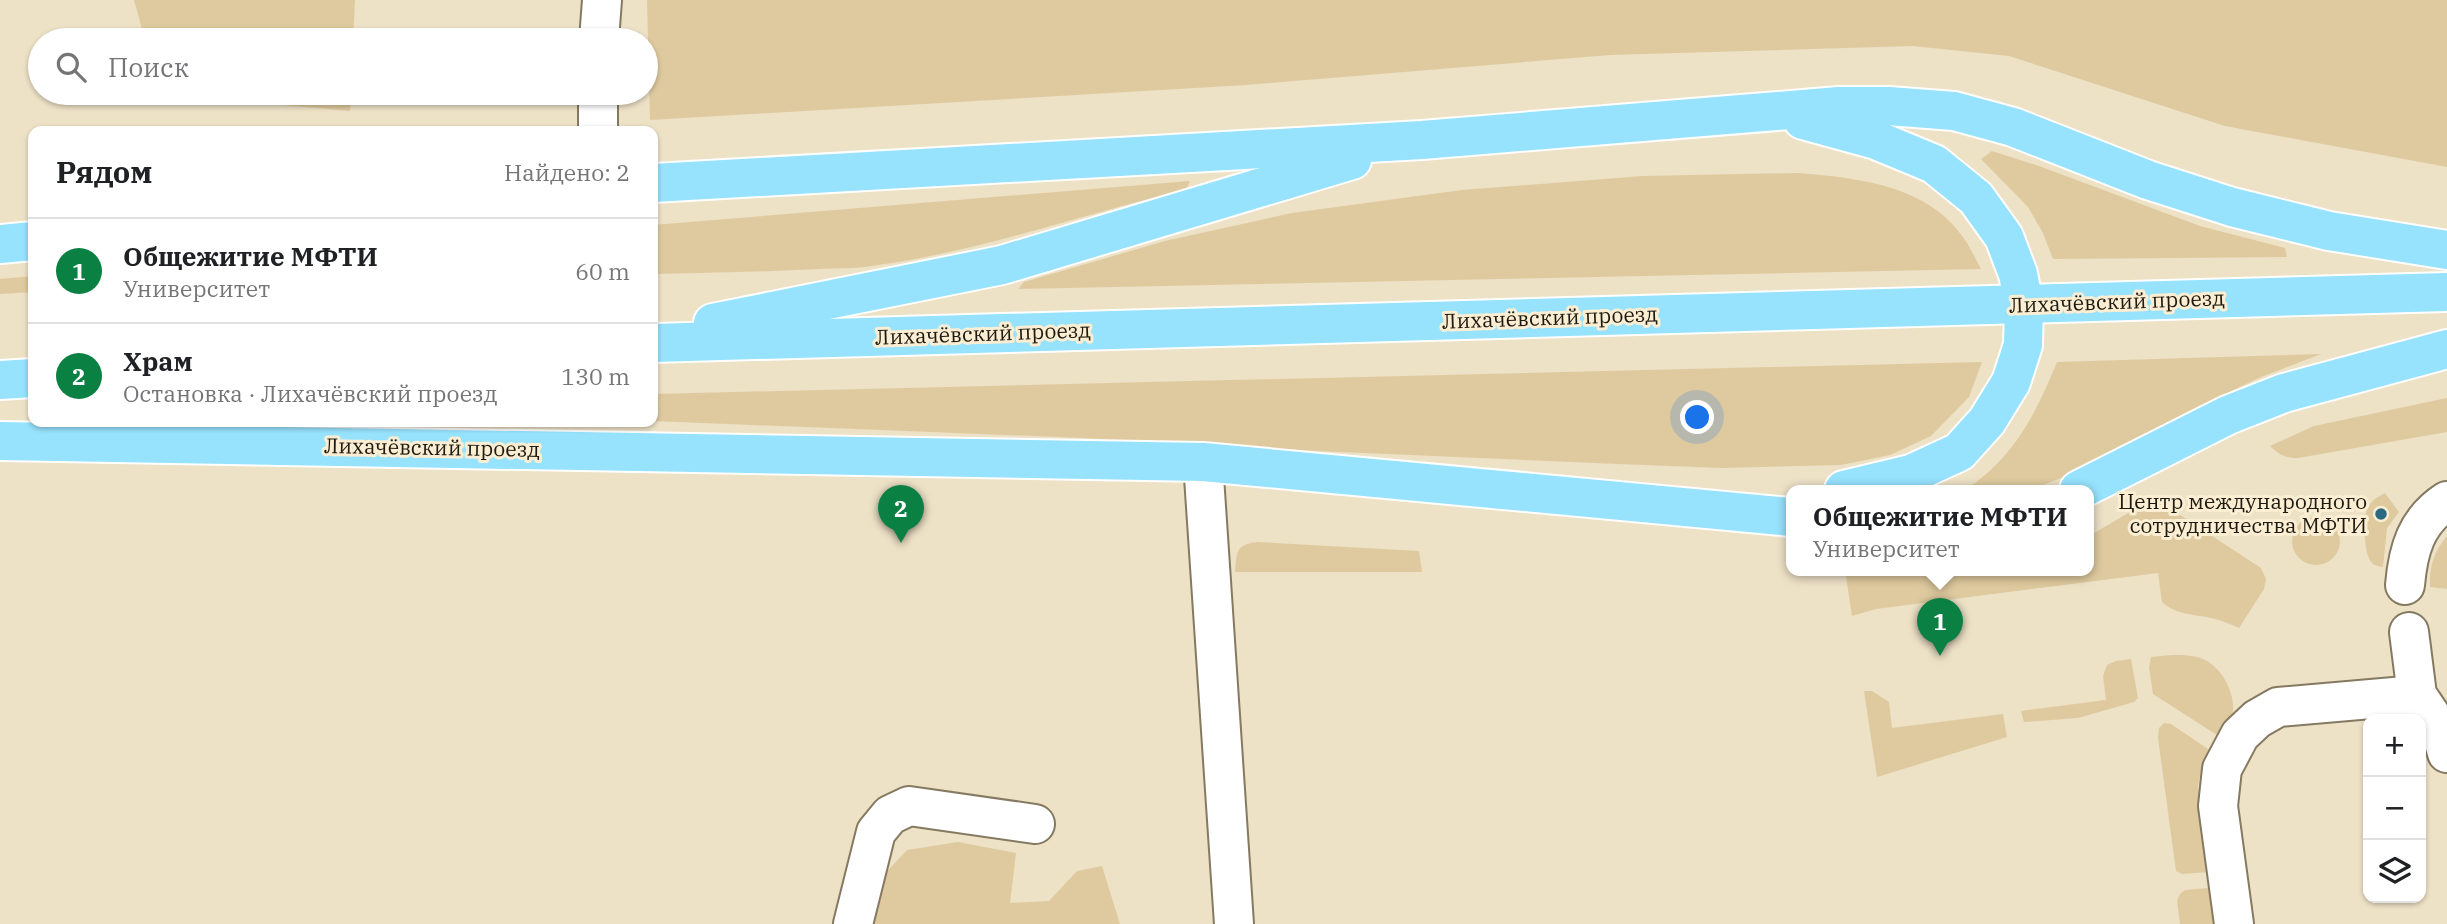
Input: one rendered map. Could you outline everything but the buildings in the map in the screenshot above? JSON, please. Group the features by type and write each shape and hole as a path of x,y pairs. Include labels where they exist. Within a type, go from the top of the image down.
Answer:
{"main road":[{"path":"658,183 1422,140 1839,106 1889,106 1954,111 2013,127 2148,180 2232,207 2329,231 2447,250"},
{"path":"1778,112 1876,140 1934,164 1976,198 2004,237 2018,274 2024,305 2023,345 2011,382 1987,421 1959,452 1911,474 1865,485"},
{"path":"658,334 1002,265 1269,183 1422,140"},
{"path":"0,244 28,241"},
{"name":"Лихачёвский проезд","path":"658,343 2447,292"},
{"path":"2089,485 2228,415 2284,393 2447,349"},
{"path":"0,354 28,353"},
{"path":"0,380 28,378"},
{"name":"Лихачёвский проезд","path":"0,440 1203,462 1786,516"},
{"name":"Лихачёвский проезд","path":"0,462 246,445"},
{"path":"1706,508 1786,498"}],"street":[{"path":"600,28 603,0"},
{"path":"598,105 598,126"},
{"path":"1203,462 1234,924"},
{"path":"2405,585 2407,561 2415,535 2426,518 2447,501"},
{"path":"2409,632 2417,695 2440,729 2447,753"},
{"path":"2234,924 2218,806 2222,769 2240,735 2257,719 2277,707 2417,695"},
{"path":"853,924 876,832 890,815 909,806 1035,824"}],"shaded area":[{"path":"134,0 355,0 354,28 142,28"},
{"path":"647,0 2447,0 2447,167 2225,126 2009,56 1913,46 1610,55 1246,85 650,120 650,105 658,105 658,28 648,28"},
{"path":"283,105 350,105 350,111"},
{"path":"1992,151 2200,226 2285,248 2287,257 2053,259 2043,233 2028,207 1981,159"},
{"path":"1798,173 1868,182 1912,196 1932,207 1950,222 1965,240 1981,269 1018,289 1024,282 1165,241 1292,213 1462,190 1643,176"},
{"path":"1190,181 1186,190 990,242 911,260 865,267 658,274 658,225"},
{"path":"28,276 28,292 0,294 0,279"},
{"path":"2321,354 2261,377 2193,409 2071,474 2043,485 1972,485 2010,450 2041,400 2057,362"},
{"path":"1982,362 1969,397 1931,436 1890,455 1841,465 1722,468 658,421 658,394"},
{"path":"2447,398 2447,432 2298,458 2276,452 2270,446 2314,426"},
{"path":"2385,493 2399,512 2387,528 2383,567 2374,565 2369,559 2365,528 2366,513 2370,505"},
{"path":"2154,498 2261,568 2266,579 2264,589 2239,628 2215,619 2179,612 2167,606 2162,602 2158,573 1876,609 1852,616 1846,576 2094,576 2094,533"},
{"path":"2316,517 2333,524 2340,541 2333,558 2316,565 2299,558 2292,541 2299,524"},
{"path":"2447,536 2447,589 2430,587 2433,560"},
{"path":"1257,542 1419,551 1422,572 1235,572 1238,551 1245,545"},
{"path":"2193,656 2205,660 2219,671 2229,687 2233,715 2220,737 2153,694 2149,667 2151,657"},
{"path":"2131,659 2138,698 2134,702 2078,718 2024,722 2021,711 2106,700 2103,676 2107,665"},
{"path":"1864,691 1872,691 1889,702 1892,728 2003,714 2007,737 1877,777"},
{"path":"2164,723 2171,724 2211,751 2198,786 2209,872 2182,874 2176,871 2158,738 2159,728"},
{"path":"958,842 1016,853 1010,903 1049,901 1077,871 1102,866 1120,924 865,924 875,884 907,850"},
{"path":"2209,888 2214,924 2180,924 2177,901 2180,894 2185,890"}],"place":[{"name":"Центр международного сотрудничества МФТИ","path":"2381,514"},
{"name":"Храм","path":"901,543"},
{"name":"Общежитие МФТИ","path":"1940,656"}]}
